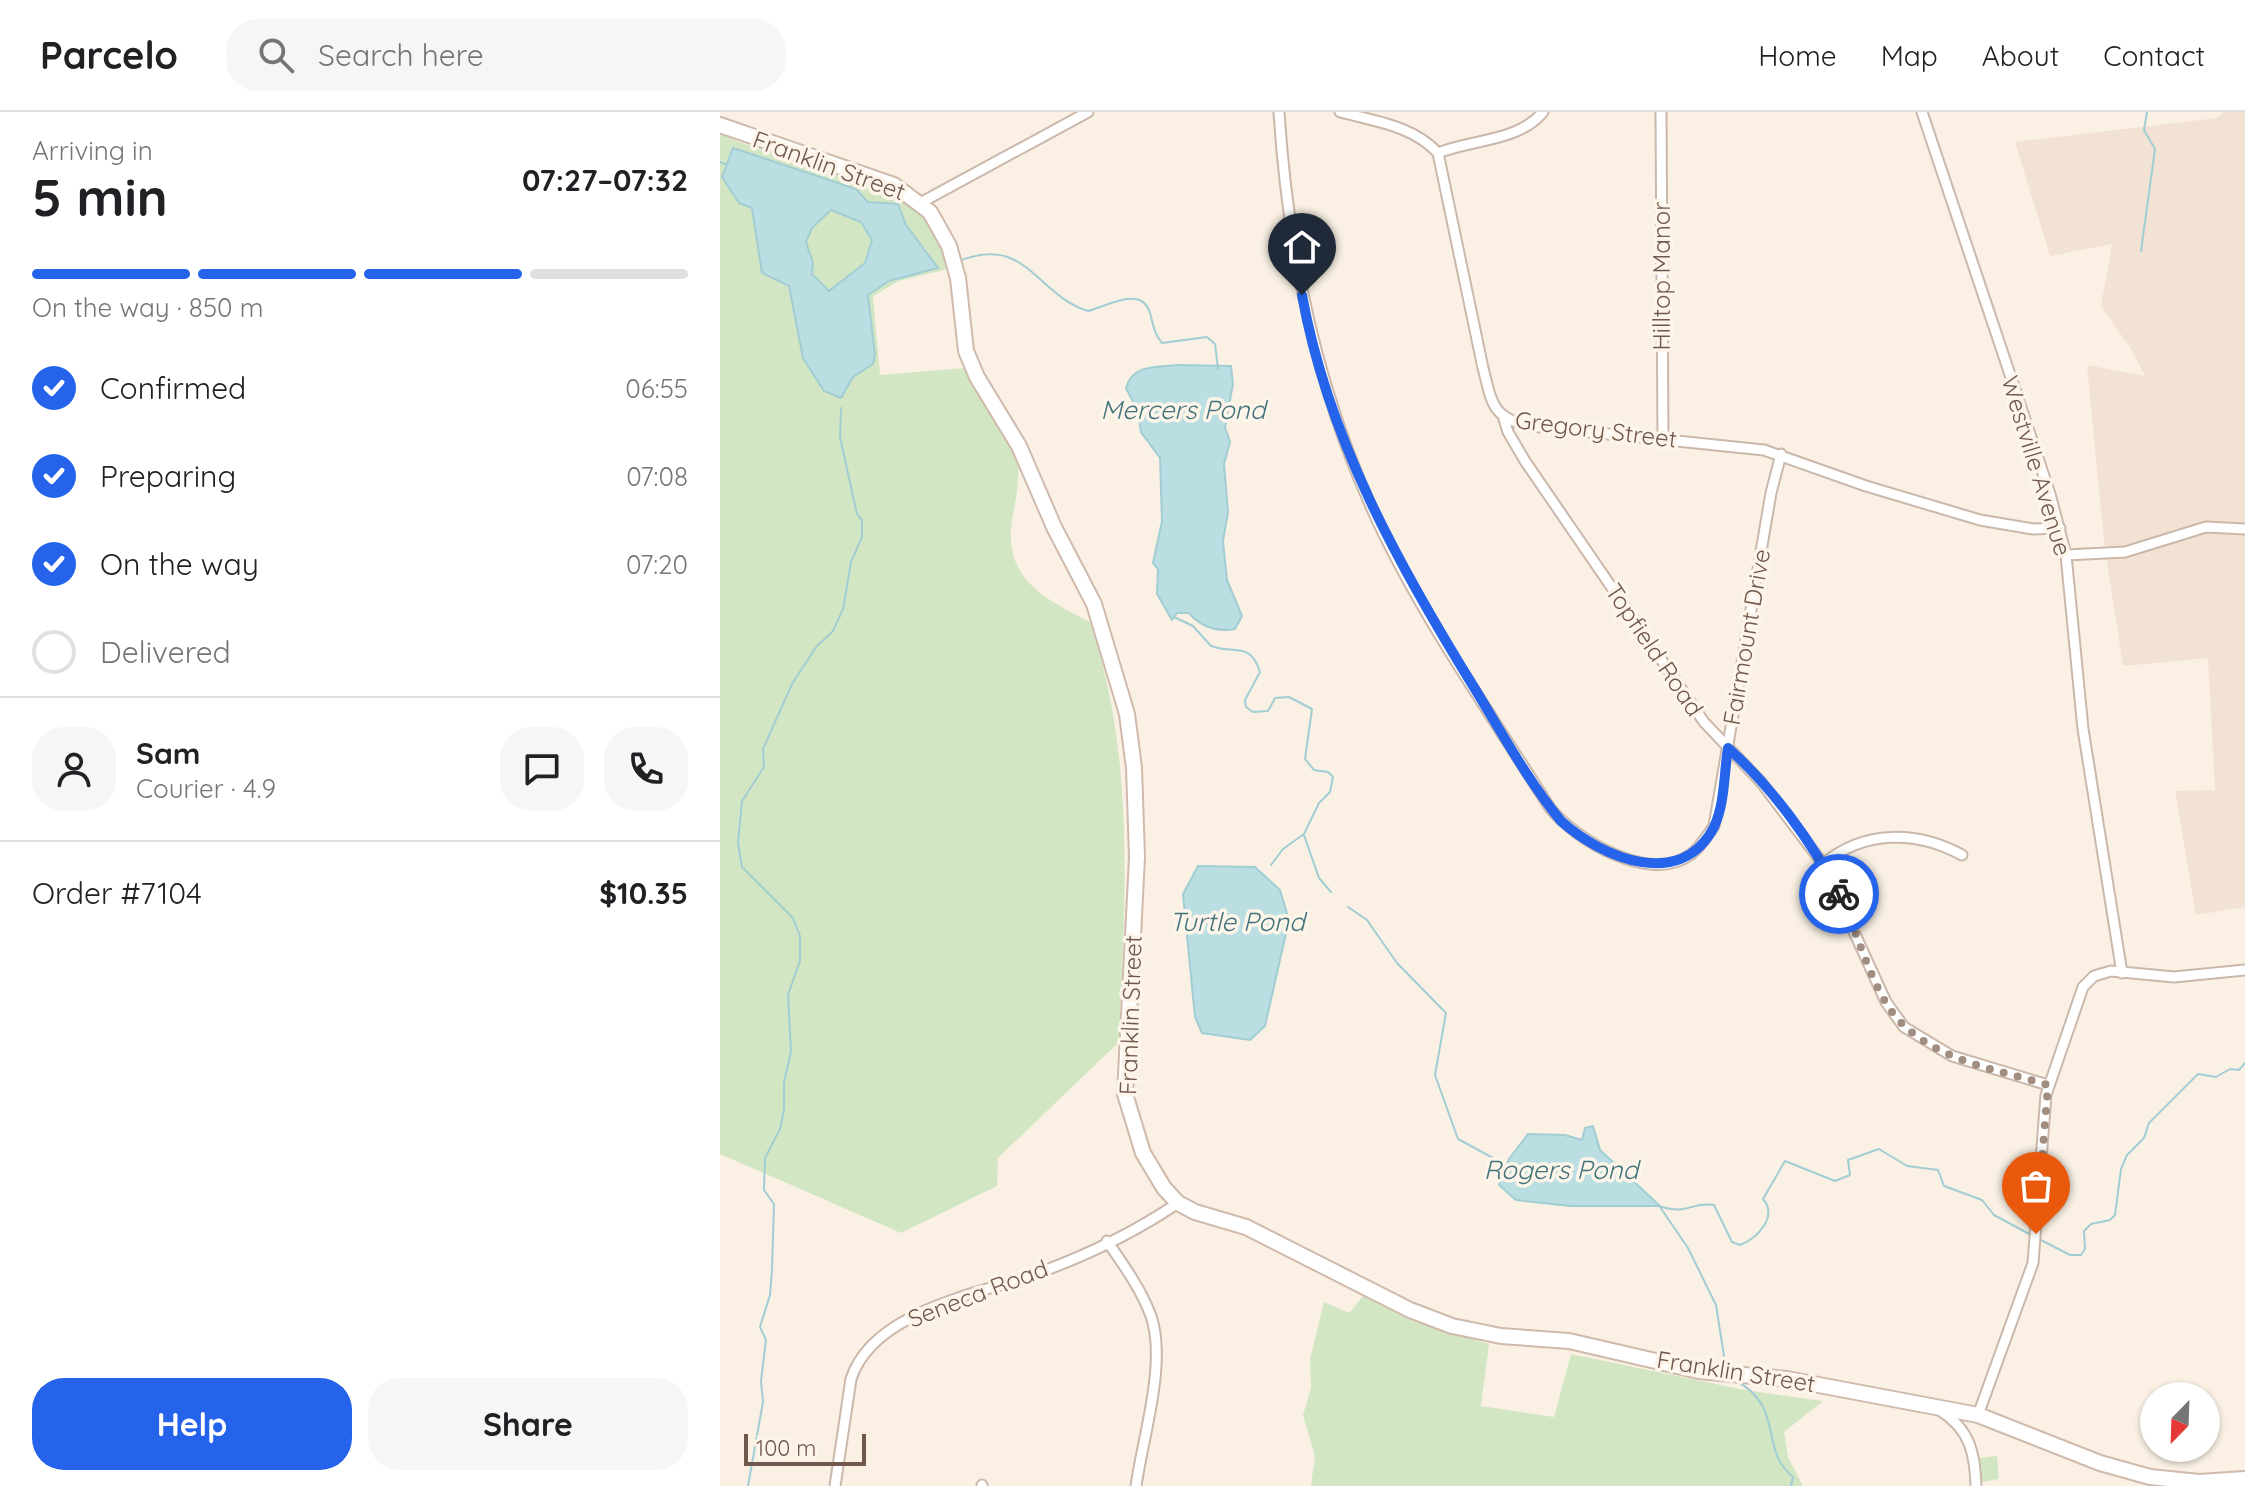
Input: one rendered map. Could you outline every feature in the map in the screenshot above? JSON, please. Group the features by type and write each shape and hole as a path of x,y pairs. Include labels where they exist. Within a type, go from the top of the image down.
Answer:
{"main road":[{"name":"Franklin Street","path":"720,125 894,185 922,202 936,219 954,261 966,351 977,377 1019,446 1054,527 1083,579 1105,634 1124,703 1134,768 1137,857 1125,1094 1143,1153 1158,1180 1178,1203 1195,1212 1246,1227 1410,1310 1452,1326 1501,1336 1579,1343 1699,1371 1787,1379 1978,1415 2132,1473 2199,1482 2245,1479"}],"street":[{"path":"922,202 1088,112"},
{"name":"Fairmount Drive","path":"1279,112 1284,185 1306,320 1337,423 1379,524 1414,588 1550,808 1583,838 1625,858 1656,864 1679,861 1699,846 1714,826 1771,493 1781,454"},
{"path":"1340,112 1406,130 1427,141 1438,153 1511,134 1533,122 1543,112"},
{"name":"Hilltop Manor","path":"1661,112 1663,439"},
{"name":"Westville Avenue","path":"1922,112 2060,528 2066,555 2083,729 2122,973"},
{"name":"Gregory Street","path":"1438,153 1483,368 1492,402 1504,419 1531,426 1781,454 1866,486 1980,520 2033,529 2060,528"},
{"name":"Topfield Road","path":"1504,419 1508,432 1534,474 1704,722 1761,782 1823,864 1884,998 1904,1027 1952,1056 2048,1085"},
{"path":"2066,555 2125,552 2206,527 2245,529"},
{"path":"1823,864 1847,848 1887,836 1923,839 1962,855"},
{"path":"1978,1415 2030,1274 2036,1238 2048,1085 2083,987 2102,973 2174,977 2245,970"},
{"name":"Seneca Road","path":"835,1486 851,1379 857,1362 875,1340 927,1312 1042,1271 1178,1203"},
{"path":"1107,1241 1151,1315 1157,1349 1136,1486"},
{"path":"1939,1409 1956,1421 1966,1434 1973,1451 1976,1486"}],"shaded area":[{"path":"2224,112 2245,112 2245,907 2196,915 2175,791 2215,790 2208,658 2123,666 2104,542 2087,365 2145,376 2131,349 2101,306 2112,244 2050,256 2015,142 2217,118"}],"green space":[{"path":"720,134 882,189 905,200 922,213 931,225 942,246 948,269 899,281 873,296 880,375 965,368 1016,453 1018,484 1011,536 1019,569 1041,593 1090,622 1105,673 1115,725 1121,777 1125,883 1119,1042 998,1158 997,1186 901,1233 720,1154"},
{"path":"1363,1296 1412,1321 1489,1344 1481,1406 1554,1417 1571,1354 1745,1390 1823,1401 1784,1432 1788,1457 1803,1486 1311,1486 1315,1456 1303,1415 1311,1388 1310,1359 1324,1302 1349,1313"},
{"path":"1997,1456 1999,1479 1971,1484 1970,1459"}],"water":[{"path":"733,148 856,189 868,202 898,204 906,225 938,268 889,281 868,295 875,355 873,364 853,377 841,398 824,391 803,358 789,286 762,273 752,208 739,203 722,177","holes":["831,210 861,222 872,240 865,263 829,291 812,274 813,263 806,242 812,228"]},
{"name":"Mercers Pond","path":"1179,365 1231,366 1233,384 1225,427 1230,442 1224,464 1228,512 1223,541 1227,580 1242,616 1235,629 1210,627 1189,613 1177,613 1172,620 1157,594 1158,569 1153,563 1162,521 1160,458 1141,432 1138,411 1126,388 1129,380 1140,371"},
{"name":"Turtle Pond","path":"1198,866 1255,867 1280,890 1289,920 1265,1026 1250,1040 1202,1033 1195,1017 1183,894"},
{"name":"Rogers Pond","path":"1593,1126 1600,1150 1660,1206 1570,1206 1516,1200 1499,1185 1509,1159 1528,1134 1565,1135 1582,1140 1585,1128"}],"waterway":[{"path":"2141,251 2155,149 2144,130 2147,112"},
{"path":"720,162 727,165"},
{"path":"961,260 1002,255 1017,261 1070,303 1088,311 1123,300 1140,300 1146,305 1162,343 1207,337 1215,344 1218,369"},
{"path":"748,1486 763,1402 761,1381 766,1340 760,1327 770,1295 772,1270 774,1204 764,1190 765,1158 780,1129 784,1110 784,1082 791,1052 788,995 800,961 800,936 793,918 742,867 738,843 742,801 764,767 763,749 792,684 816,647 833,631 843,609 851,562 862,537 862,520 857,514 840,437 841,408"},
{"path":"1174,617 1193,626 1211,646 1252,656 1260,672 1245,700 1246,707 1253,712 1268,711 1275,698 1289,697 1312,709 1305,759 1314,770 1328,772 1333,777 1330,792 1319,803 1304,834 1283,849 1271,865"},
{"path":"1304,835 1319,878 1331,892"},
{"path":"1348,907 1367,920 1397,963 1446,1013 1435,1075 1458,1139 1506,1165"},
{"path":"2037,1238 2070,1255 2081,1255 2085,1249 2084,1231 2091,1224 2110,1220 2115,1215 2121,1169 2127,1155 2144,1138 2149,1123 2198,1074 2216,1077 2230,1069 2239,1070 2245,1063"},
{"path":"1659,1206 1677,1210 1714,1205 1732,1242 1740,1245 1764,1226 1768,1212 1763,1199 1785,1161 1835,1181 1850,1175 1848,1160 1879,1149 1907,1166 1938,1170 1944,1186 1982,1200 1994,1215 2031,1235"},
{"path":"1660,1207 1688,1248 1716,1305 1726,1369"},
{"path":"1735,1380 1761,1403 1776,1454 1793,1477 1791,1486"}],"way so far":[{"path":"1839,894 1884,998 1904,1027 1917,1038 1952,1056 2048,1085 2036,1234"}],"route":[{"path":"1302,295 1306,320 1337,423 1379,524 1435,626 1561,821 1595,845 1625,858 1656,864 1679,861 1699,846 1714,826 1719,812 1728,748 1761,782 1823,864 1839,894"}]}
